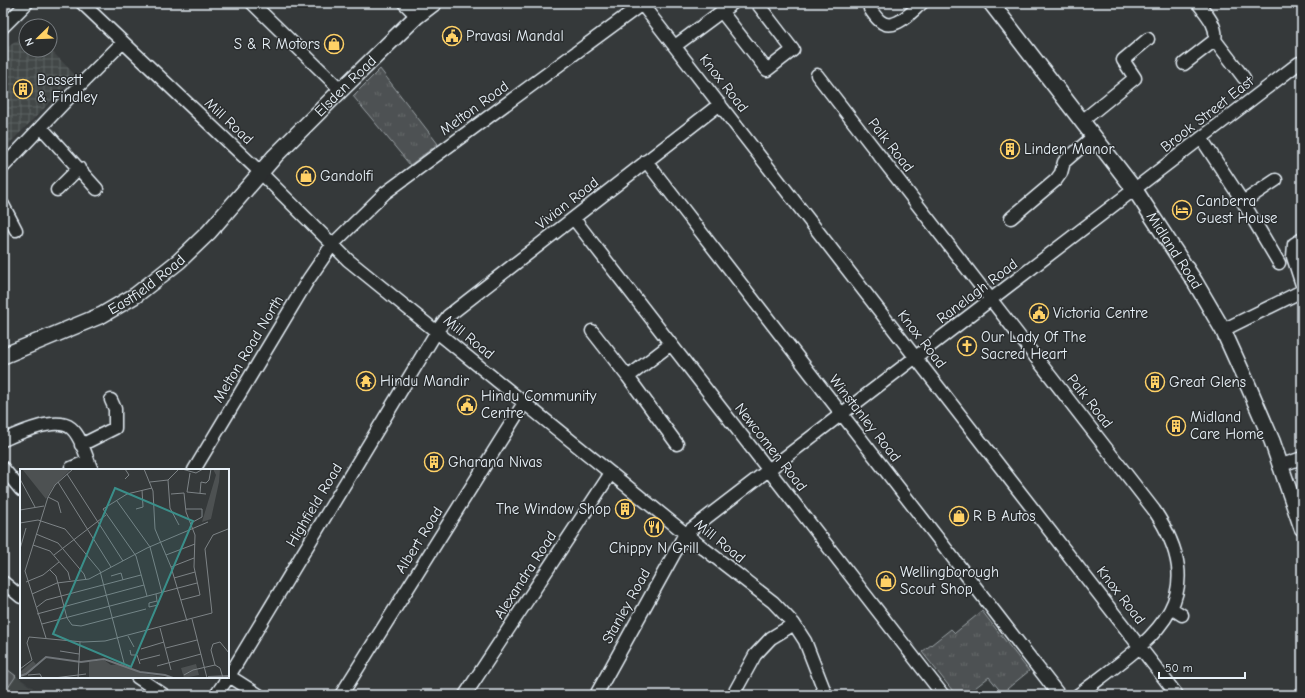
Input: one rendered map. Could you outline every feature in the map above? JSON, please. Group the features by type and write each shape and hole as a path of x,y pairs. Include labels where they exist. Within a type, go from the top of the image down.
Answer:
{"main road":[{"name":"Elsden Road","path":"260,173 341,90 417,16 434,3"},
{"name":"Midland Road","path":"991,3 1135,190 1195,282 1223,330 1272,441 1279,466 1302,528"},
{"name":"Eastfield Road","path":"3,356 102,315 136,295 179,261 209,232 260,173"}],"street":[{"name":"Mill Road","path":"82,3 122,43 260,173 332,245 685,534 773,602 794,624 805,641 826,695"},
{"path":"252,3 341,90"},
{"path":"404,3 417,16"},
{"path":"675,46 733,3"},
{"path":"721,12 767,70 793,50 757,3"},
{"path":"870,9 880,21 887,25 896,24 922,3"},
{"path":"1184,64 1214,40 1216,36 1213,25 1198,3"},
{"path":"3,27 22,4"},
{"name":"Knox Road","path":"642,4 916,357 1102,606 1140,647 1177,695"},
{"name":"Melton Road","path":"332,245 385,193 642,4"},
{"path":"1082,121 1135,78 1123,60 1148,39"},
{"path":"1214,40 1244,78"},
{"path":"3,167 76,89 122,43"},
{"name":"Brook Street East","path":"1135,190 1299,63"},
{"name":"Palk Road","path":"817,75 1154,510 1164,538 1178,559 1179,579 1176,596 1171,608 1155,632 1140,647 1078,695"},
{"name":"Vivian Road","path":"437,331 448,316 720,104"},
{"path":"41,127 97,189"},
{"path":"1011,218 1056,180 1061,173 1064,162 1094,136"},
{"path":"1201,138 1243,202 1279,263"},
{"name":"Winstanley Road","path":"646,161 1059,695"},
{"path":"57,190 79,168"},
{"path":"1243,202 1276,180"},
{"name":"Ranelagh Road","path":"685,534 1135,190"},
{"path":"3,205 16,230"},
{"name":"Newcomen Road","path":"574,219 943,695"},
{"path":"1300,281 1293,257 1294,244 1302,239"},
{"name":"Melton Road North","path":"195,469 308,280 332,245"},
{"path":"1223,330 1302,291"},
{"name":"Highfield Road","path":"229,676 437,331"},
{"path":"592,331 677,444"},
{"path":"628,377 671,344"},
{"path":"81,445 114,428 114,408 111,400"},
{"name":"Albert Road","path":"341,695 524,402"},
{"path":"3,440 36,428 52,424 62,424 71,428 81,445 90,466 71,468"},
{"path":"1279,466 1302,458"},
{"path":"3,468 20,489"},
{"name":"Alexandra Road","path":"465,695 611,473"},
{"name":"Stanley Road","path":"596,695 685,534"},
{"path":"3,582 20,596"},
{"path":"1171,608 1182,615"},
{"path":"733,695 755,655 771,638 794,624"},
{"path":"229,676 259,695"},
{"path":"138,678 164,695"},
{"name":"Highfield Road","path":"216,695 228,678"}],"shaded area":[{"path":"18,40 18,58 58,57 76,76 3,150 3,50"},
{"path":"3,666 16,676 43,695 3,695"}],"green space":[{"path":"380,69 438,144 410,165 353,96"},
{"path":"982,611 1029,671 1002,693 989,677 966,695 956,695 922,652 951,629 955,633"},
{"path":"3,666 16,676 3,695"}],"place":[{"name":"Pravasi Mandal","path":"452,36"},
{"name":"S & R Motors","path":"334,44"},
{"name":"Bassett & Findley","path":"23,89"},
{"name":"Linden Manor","path":"1010,149"},
{"name":"Gandolfi","path":"306,176"},
{"name":"Canberra Guest House","path":"1182,210"},
{"name":"Victoria Centre","path":"1039,313"},
{"name":"Our Lady Of The Sacred Heart","path":"967,346"},
{"name":"Hindu Mandir","path":"366,381"},
{"name":"Great Glens","path":"1155,382"},
{"name":"Hindu Community Centre","path":"467,405"},
{"name":"Midland Care Home","path":"1176,426"},
{"name":"Gharana Nivas","path":"434,462"},
{"name":"The Window Shop","path":"625,509"},
{"name":"R B Autos","path":"959,516"},
{"name":"Chippy N Grill","path":"654,527"},
{"name":"Wellingborough Scout Shop","path":"886,581"}]}
